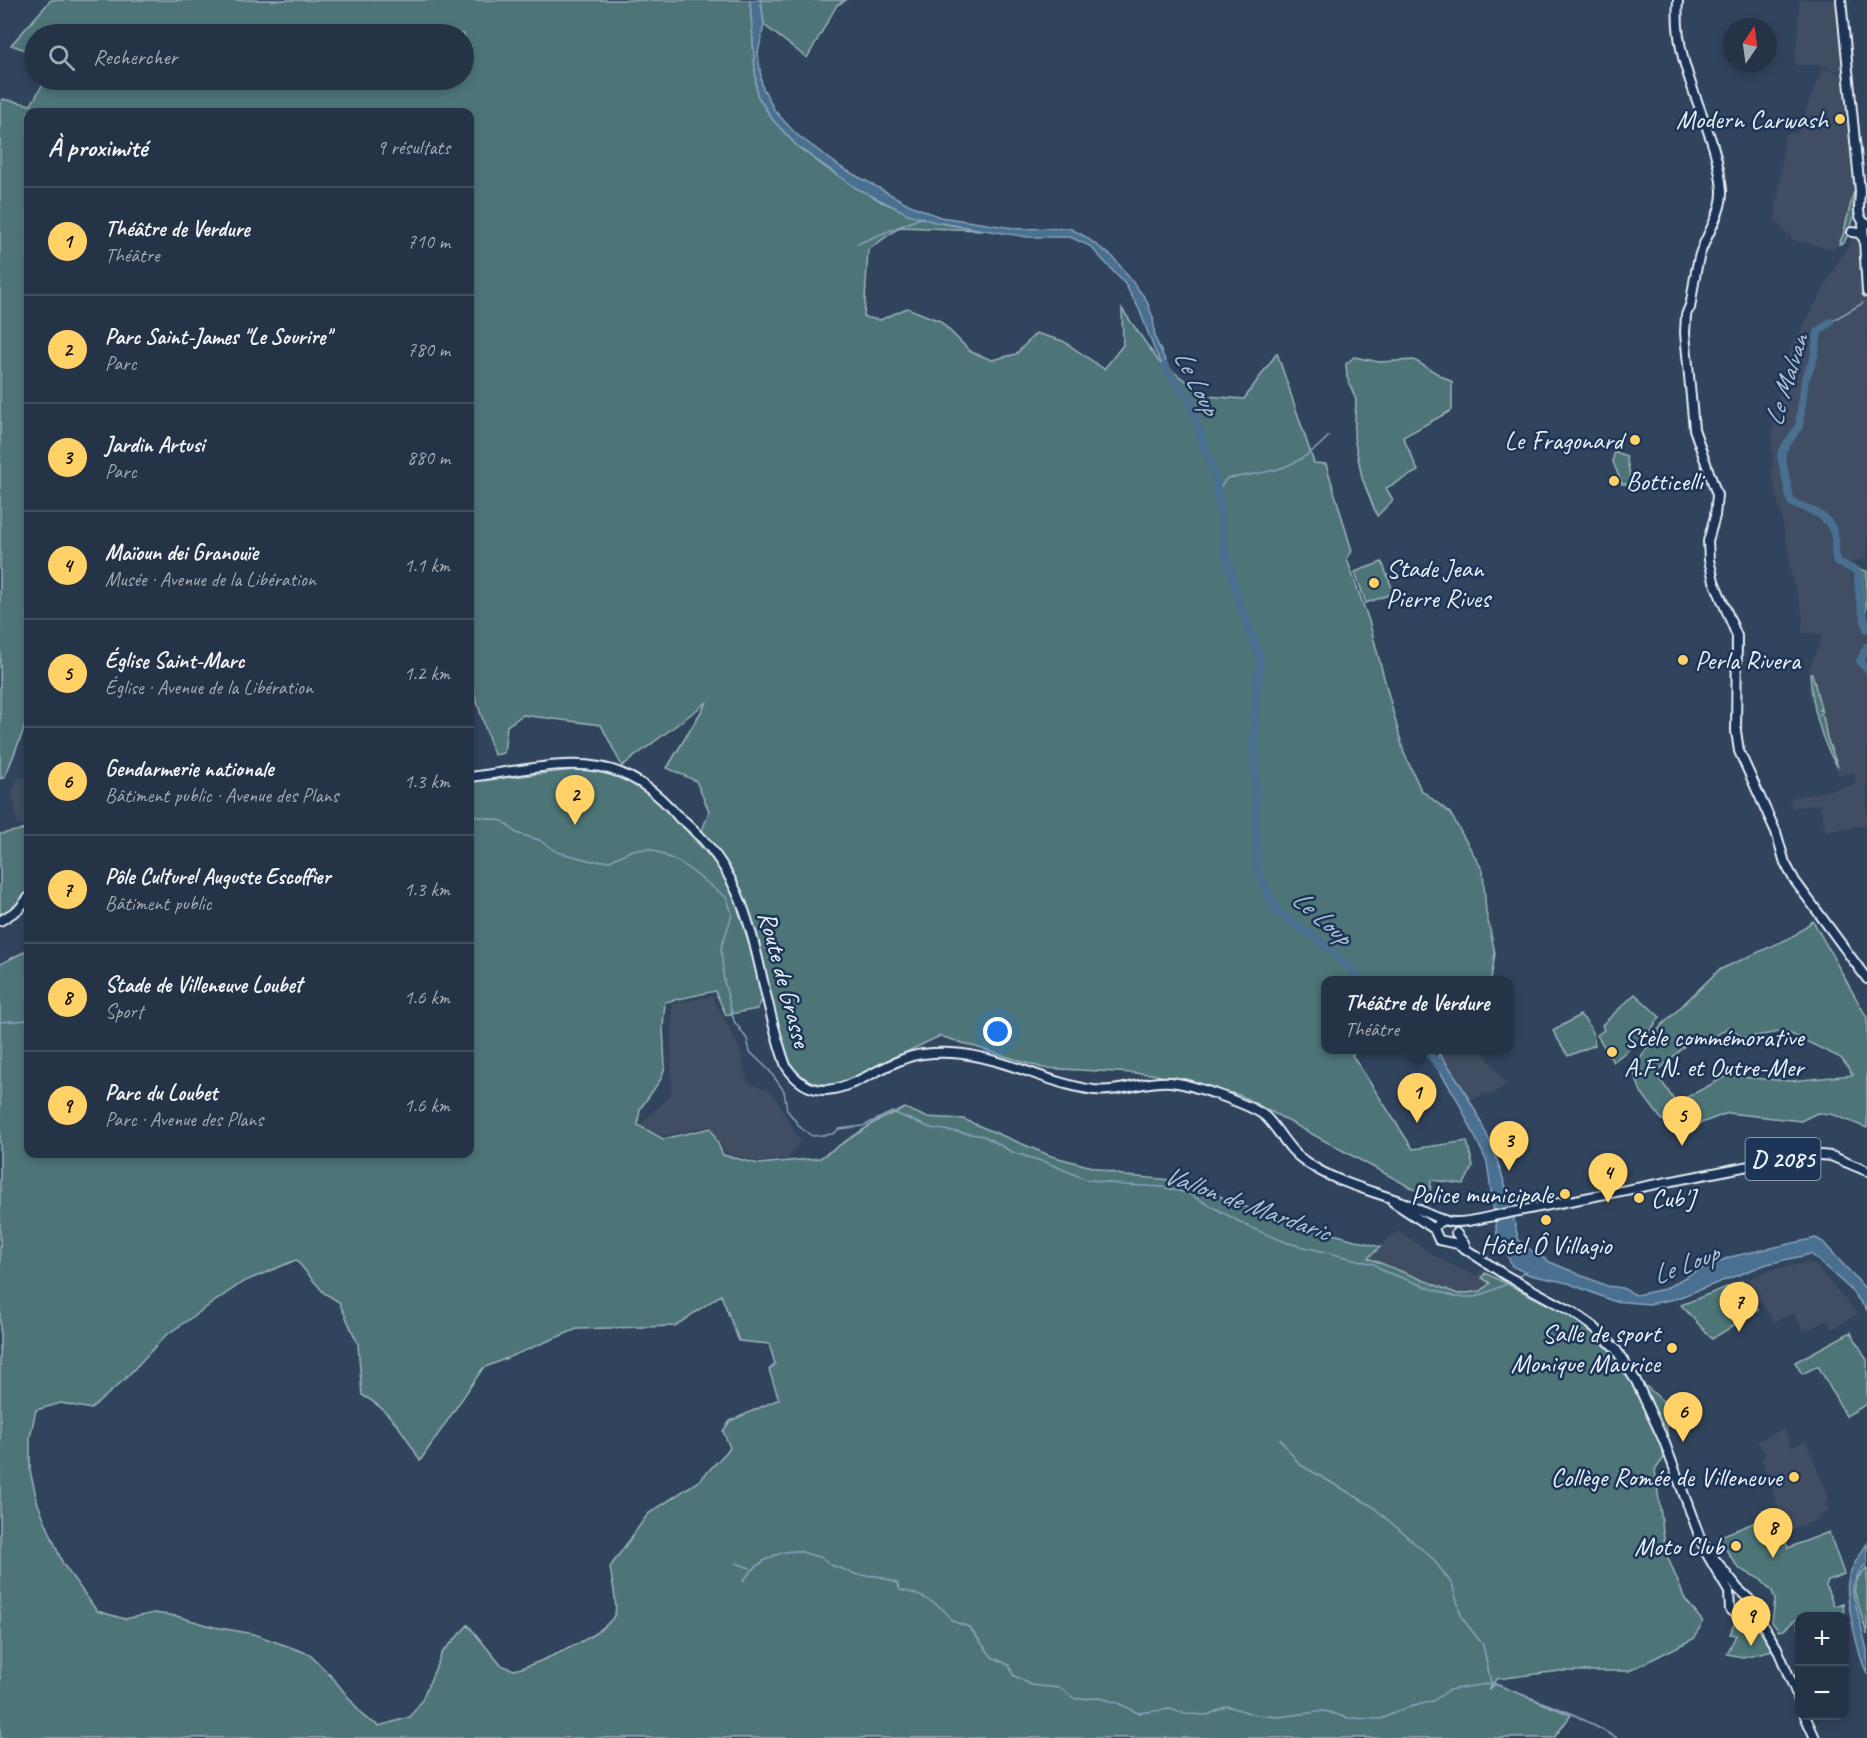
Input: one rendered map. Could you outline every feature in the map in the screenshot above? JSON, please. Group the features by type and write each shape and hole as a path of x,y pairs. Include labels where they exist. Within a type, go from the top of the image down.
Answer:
{"main road":[{"path":"1678,0 1679,47 1721,184 1722,200 1700,256 1687,329 1690,388 1696,436 1714,485 1717,506 1708,541 1709,560 1714,580 1737,636 1736,731 1738,751 1776,832 1785,862 1795,881 1867,979"},
{"path":"1841,0 1860,191 1865,205 1859,216 1865,223 1867,292"},
{"path":"1852,232 1859,233 1865,241"},
{"name":"Route de Grasse","path":"474,777 576,765 601,765 640,781 705,841 720,861 742,901 786,1066 805,1086 824,1091 843,1088 919,1054 951,1051 984,1056 1053,1080 1096,1090 1116,1090 1149,1082 1173,1082 1210,1093 1266,1116 1281,1139 1305,1162 1324,1173 1387,1197 1452,1226"},
{"path":"0,921 10,916 24,902"},
{"name":"D 2085","path":"1452,1226 1810,1154 1831,1156 1867,1170"},
{"name":"Route de Grasse","path":"1387,1197 1434,1228 1437,1238 1449,1241"},
{"path":"1434,1228 1438,1223 1452,1226 1460,1241 1515,1280"},
{"path":"1452,1226 1449,1241 1594,1327 1627,1365 1664,1441 1703,1544 1724,1582 1730,1600 1730,1610 1755,1620 1777,1647"},
{"path":"1703,1544 1749,1599 1777,1647 1795,1690"},
{"path":"1730,1600 1734,1595 1744,1594"},
{"path":"1742,1615 1748,1612 1751,1606"},
{"path":"1807,1720 1814,1738"}],"shaded area":[{"path":"1800,0 1852,0 1839,9 1845,74 1823,65 1795,65"},
{"path":"1823,67 1846,76 1858,204 1842,244 1838,244 1835,250 1793,240 1775,220 1785,134 1797,133"},
{"path":"1867,220 1867,558 1848,563 1864,622 1867,622 1867,825 1825,832 1820,804 1791,808 1789,798 1856,785 1853,772 1839,776 1818,725 1809,694 1809,671 1823,634 1802,633 1803,615 1790,571 1790,558 1772,474 1773,425 1781,377 1792,346 1842,255"},
{"path":"24,777 24,828 18,825 12,791 18,778"},
{"path":"712,996 740,1049 747,1082 772,1092 800,1141 788,1159 759,1162 725,1153 711,1126 661,1136 641,1124 671,1094 672,1004"},
{"path":"1441,1054 1485,1054 1506,1084 1491,1095 1486,1093 1471,1101"},
{"path":"1398,1231 1443,1261 1477,1276 1481,1270 1485,1273 1482,1278 1490,1283 1481,1292 1458,1294 1367,1257"},
{"path":"1812,1262 1858,1314 1832,1329 1827,1320 1804,1332 1793,1313 1774,1322 1747,1280 1770,1270"},
{"name":"Collège Romée de Villeneuve","path":"1784,1428 1791,1447 1806,1441 1829,1500 1825,1502 1829,1511 1819,1515 1820,1519 1787,1531 1762,1461 1765,1454 1757,1442"}],"green space":[{"path":"51,0 750,0 757,95 773,120 797,146 829,170 882,202 935,222 981,230 900,227 868,250 864,317 880,320 907,308 940,321 971,352 992,360 1016,354 1036,333 1063,341 1104,369 1123,345 1122,309 1159,362 1208,396 1244,399 1277,353 1314,463 1326,464 1352,551 1347,559 1369,621 1404,753 1421,790 1450,813 1483,871 1486,912 1495,953 1492,976 1321,976 1321,1054 1353,1054 1413,1149 1467,1141 1473,1166 1464,1184 1431,1180 1430,1198 1240,1095 1152,1074 1043,1068 940,1036 837,1085 820,1084 806,1079 795,1070 786,1055 745,901 728,865 701,834 709,811 696,781 667,768 707,702 622,766 601,725 523,715 507,726 504,753 494,755 474,692 474,108 24,108 24,729 5,777 0,779 0,104 3,99 31,105 39,90 474,90 474,24 30,24"},
{"path":"761,0 846,0 837,5 807,58 764,25"},
{"path":"24,30 24,50 11,45"},
{"path":"1856,190 1852,224 1844,243 1839,244 1853,194"},
{"path":"1354,357 1379,362 1414,360 1452,382 1452,410 1403,437 1418,471 1386,488 1393,500 1377,516 1362,478 1354,437 1356,400 1347,377 1346,364"},
{"path":"1614,451 1626,456 1630,475 1636,485 1622,484 1613,462"},
{"name":"Stade Jean Pierre Rives","path":"1382,562 1394,593 1366,603 1355,572"},
{"path":"1857,569 1867,571 1866,622 1860,575"},
{"path":"1810,673 1812,673 1821,709 1818,710 1822,713 1819,715 1823,716 1827,738 1838,767 1826,746 1818,722"},
{"path":"590,768 618,773 648,791 725,874 743,915 763,999 757,1009 726,1015 715,991 665,1002 663,1027 665,1067 661,1079 640,1109 638,1125 663,1139 711,1128 723,1155 759,1164 820,1158 875,1122 905,1108 926,1117 963,1119 1051,1156 1126,1176 1171,1180 1263,1214 1380,1247 1368,1258 1458,1294 1481,1291 1490,1283 1482,1278 1485,1273 1581,1321 1598,1335 1624,1367 1664,1402 1669,1451 1655,1470 1666,1553 1685,1599 1703,1622 1695,1638 1629,1671 1559,1671 1497,1679 1488,1689 1496,1684 1571,1715 1554,1738 0,1738 0,964 24,952 24,1158 474,1158 474,782","holes":["296,1260 324,1293 339,1302 358,1344 362,1395 389,1415 420,1461 483,1368 577,1329 675,1326 721,1295 739,1341 769,1344 775,1364 769,1370 779,1399 730,1421 723,1431 730,1448 700,1480 648,1514 610,1567 616,1609 610,1621 600,1630 570,1648 514,1670 501,1665 468,1625 442,1653 421,1702 410,1717 379,1726 364,1717 333,1678 309,1654 254,1634 214,1627 176,1616 154,1613 125,1619 97,1611 63,1564 38,1504 30,1471 30,1437 36,1410 61,1403 91,1409 125,1379 165,1336 243,1282"]},
{"path":"24,829 24,898 14,908 0,914 0,834"},
{"path":"1813,921 1867,1018 1867,1128 1831,1114 1817,1113 1801,1121 1728,1113 1693,1126 1678,1127 1662,1120 1641,1092 1633,1070 1660,1027 1719,970 1792,937","holes":["1729,1027 1744,1038 1785,1031 1841,1058 1853,1075 1791,1081 1727,1076 1676,1103 1656,1073 1697,1034 1705,1043"]},
{"path":"1635,994 1660,1017 1647,1035 1613,1062 1597,1035 1604,1030 1602,1025"},
{"path":"1580,1015 1594,1036 1595,1045 1568,1056 1553,1031"},
{"path":"1742,1281 1758,1310 1712,1339 1681,1305"},
{"path":"1851,1332 1867,1360 1867,1404 1846,1416 1818,1366 1802,1374 1795,1362"},
{"path":"1776,1514 1788,1548 1829,1532 1844,1574 1828,1580 1826,1586 1834,1606 1843,1603 1844,1612 1795,1612 1795,1620 1784,1630 1779,1631 1772,1622 1775,1600 1772,1591 1760,1579 1738,1568 1718,1537"},
{"path":"1867,1567 1867,1635 1854,1590 1858,1577"},
{"path":"1735,1622 1753,1626 1773,1650 1743,1657 1727,1654 1736,1635 1730,1634"}],"water":[{"name":"Le Loup","path":"750,0 761,0 764,25 758,53 762,86 775,111 796,134 842,168 910,205 940,217 1020,229 1069,228 1084,236 1113,257 1146,299 1153,318 1155,338 1171,373 1168,375 1155,351 1139,309 1125,284 1090,246 1070,237 1028,237 935,222 908,214 856,188 797,146 773,120 757,95"},
{"name":"Le Loup","path":"1440,1054 1467,1096 1490,1142 1513,1214 1518,1239 1533,1252 1550,1262 1607,1286 1622,1288 1636,1295 1665,1289 1692,1273 1730,1257 1816,1238 1823,1242 1867,1291 1867,1310 1849,1288 1811,1254 1767,1264 1675,1299 1650,1304 1613,1301 1568,1283 1530,1275 1512,1266 1506,1252 1499,1249 1487,1162 1457,1099 1436,1065"},
{"path":"1867,1544 1867,1563 1859,1572 1852,1589 1867,1650 1867,1673 1853,1628 1848,1582 1855,1562"}],"waterway":[{"path":"857,244 923,217"},
{"name":"Le Malvan","path":"1830,322 1863,303"},
{"name":"Le Malvan","path":"1830,322 1818,332 1814,358 1805,380 1799,426 1781,456 1791,502 1825,518 1833,531 1837,562 1857,571 1860,601 1867,629"},
{"name":"Le Loup","path":"1165,366 1189,400 1216,480 1225,552 1242,611 1260,657 1254,720 1257,870 1278,913 1321,941 1357,976"},
{"path":"1217,492 1227,478 1283,468 1306,456 1329,436"},
{"name":"Le Malvan","path":"1867,647 1860,661 1867,669"},
{"name":"Vallon de Mardaric","path":"474,816 503,821 516,833 539,840 557,852 592,861 610,861 632,850 651,849 681,863 727,898 732,915 721,948 724,981 734,1021 747,1039 750,1052 769,1070 784,1091 787,1110 801,1128 812,1136 833,1134 839,1129 863,1126 892,1112 931,1128 984,1136 1012,1152 1048,1163 1085,1179 1124,1185 1163,1187 1189,1194 1249,1227 1288,1243 1374,1264 1383,1271 1455,1297 1476,1297 1509,1283"},
{"name":"Vallon de Mardaric","path":"0,1022 24,1020"},
{"name":"Le Loup","path":"1429,1054 1440,1067"},
{"name":"Vallon de Mardaric","path":"1518,1277 1527,1270"},
{"path":"1280,1439 1299,1464 1372,1506 1433,1559 1452,1584 1462,1618 1483,1645 1491,1683"},
{"path":"743,1581 767,1559 790,1551 821,1557 831,1565 858,1575 878,1576 897,1583 900,1590 930,1601 943,1610 952,1621 969,1627 992,1657 1009,1665 1013,1675 1031,1685 1060,1688 1075,1699 1100,1698 1118,1703 1138,1713 1170,1709 1185,1714 1208,1715 1227,1706 1256,1715 1278,1717 1325,1711 1348,1718 1381,1719 1403,1709 1433,1701 1449,1690 1492,1683 1571,1713 1617,1738"},
{"path":"736,1563 750,1568"}],"place":[{"name":"Modern Carwash","path":"1840,119"},
{"name":"Le Fragonard","path":"1635,440"},
{"name":"Botticelli","path":"1614,481"},
{"name":"Stade Jean Pierre Rives","path":"1374,583"},
{"name":"Perla Rivera","path":"1683,660"},
{"name":"Parc Saint-James \"Le Sourire\"","path":"575,825"},
{"name":"Stèle commémorative A.F.N. et Outre-Mer","path":"1612,1052"},
{"name":"Théâtre de Verdure","path":"1417,1123"},
{"name":"Église Saint-Marc","path":"1682,1146"},
{"name":"Jardin Artusi","path":"1509,1171"},
{"name":"Police municipale","path":"1565,1194"},
{"name":"Cub'J","path":"1639,1198"},
{"name":"Maïoun dei Granouïe","path":"1608,1203"},
{"name":"Hôtel Ô Villagio","path":"1546,1220"},
{"name":"Pôle Culturel Auguste Escoffier","path":"1739,1332"},
{"name":"Salle de sport Monique Maurice","path":"1672,1348"},
{"name":"Gendarmerie nationale","path":"1683,1442"},
{"name":"Collège Romée de Villeneuve","path":"1794,1477"},
{"name":"Moto Club","path":"1736,1546"},
{"name":"Stade de Villeneuve Loubet","path":"1773,1558"},
{"name":"Parc du Loubet","path":"1751,1646"}]}
